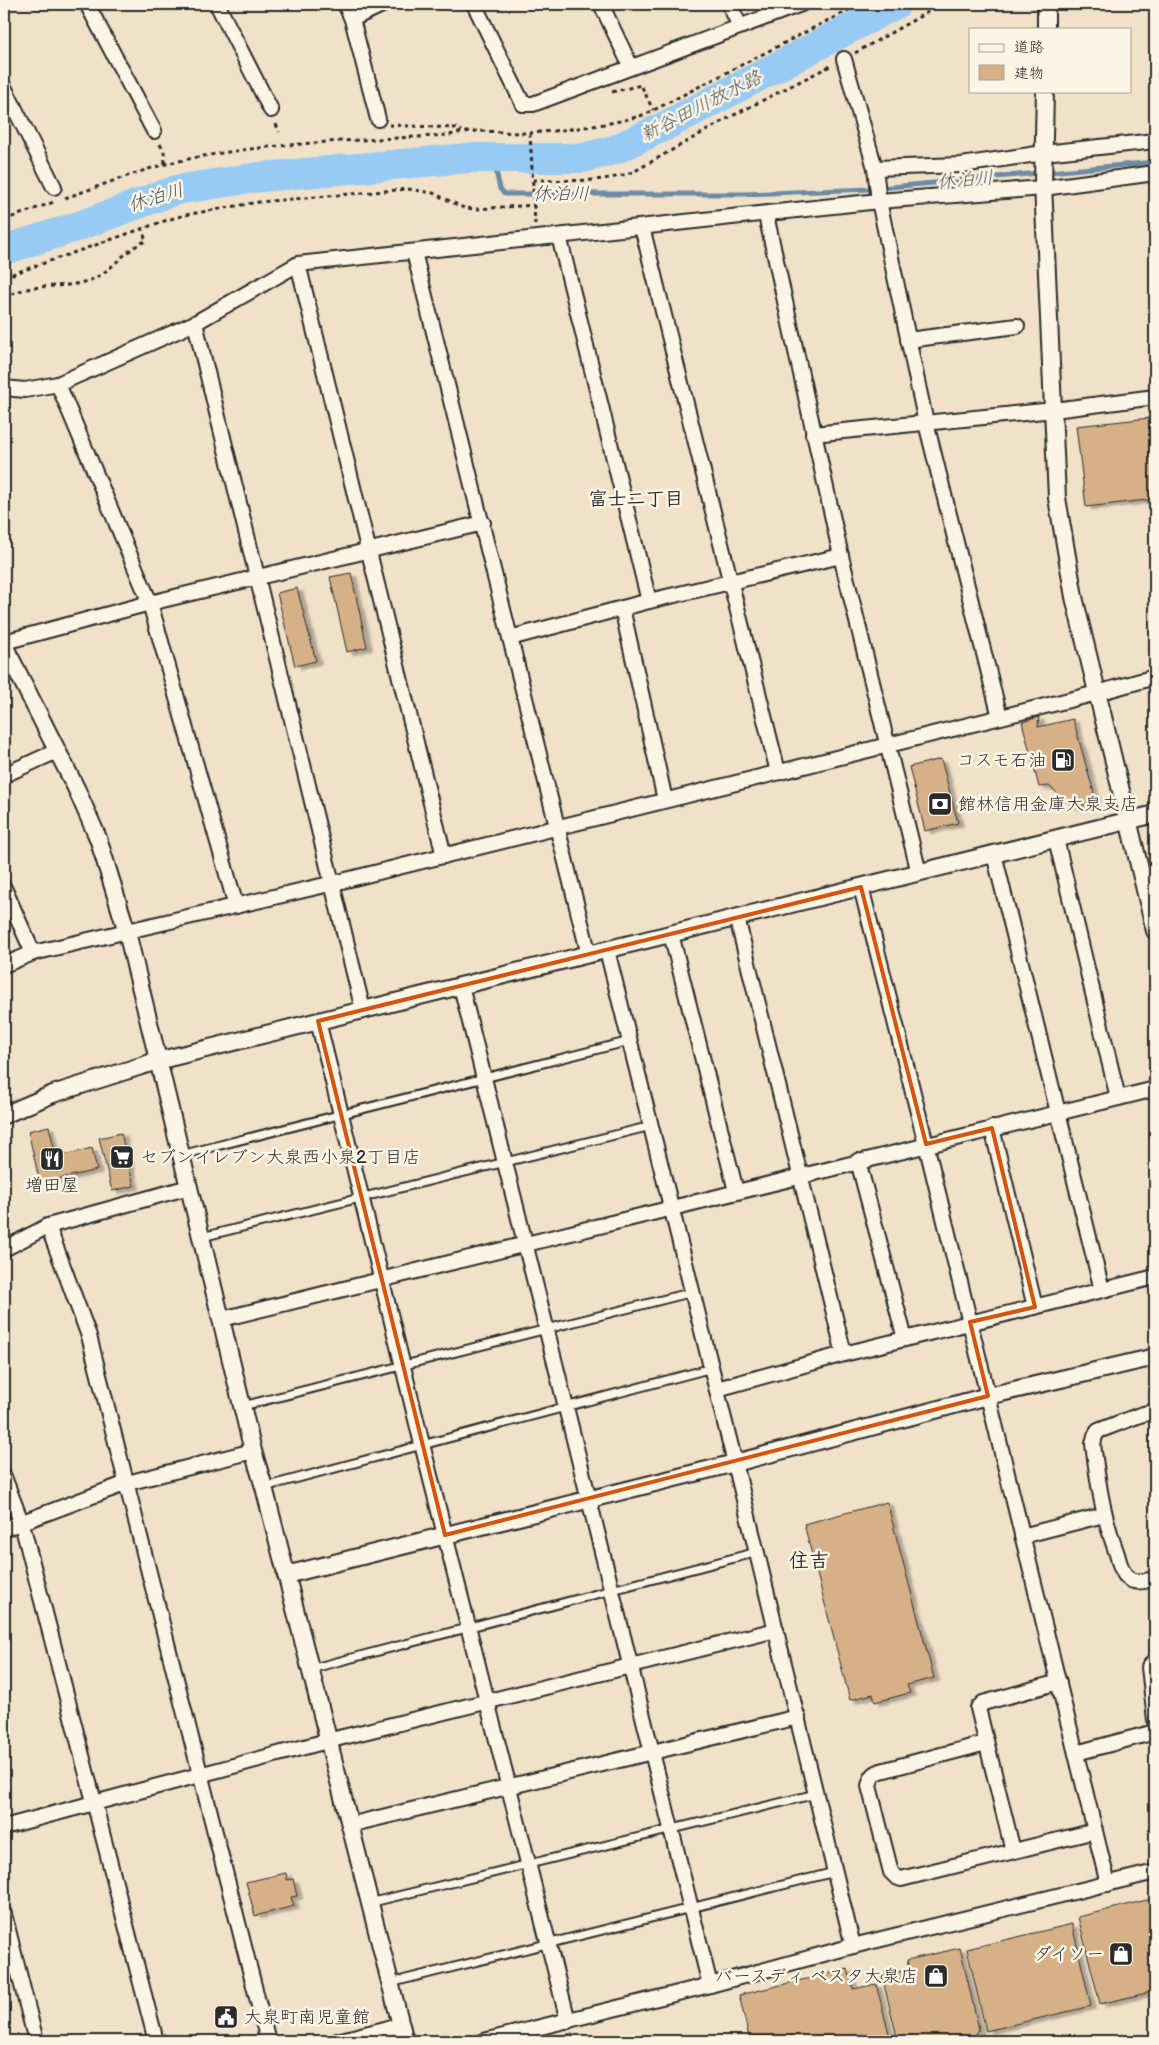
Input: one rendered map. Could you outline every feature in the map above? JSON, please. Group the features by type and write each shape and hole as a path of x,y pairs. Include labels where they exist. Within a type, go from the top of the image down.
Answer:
{"street":[{"path":"88,4 154,131"},
{"path":"217,4 271,110"},
{"path":"345,4 352,19 378,119"},
{"path":"352,19 384,4"},
{"path":"474,4 523,104 533,104 801,4"},
{"path":"601,4 631,67"},
{"path":"729,4 737,20"},
{"path":"1046,4 1046,28"},
{"path":"844,59 875,168 879,201 926,423 1000,717"},
{"path":"4,87 54,187"},
{"path":"1045,92 1043,186 1058,498 1074,597 1155,931"},
{"path":"875,168 961,165 1044,159 1155,141"},
{"path":"4,388 25,390 58,384 195,323 298,264 1155,173"},
{"path":"766,215 841,556 919,873"},
{"path":"642,227 778,772"},
{"path":"560,236 649,601"},
{"path":"414,252 589,954"},
{"path":"298,264 444,856"},
{"path":"195,323 364,1010"},
{"path":"908,340 1017,326"},
{"path":"58,384 150,603 236,906"},
{"path":"813,434 1054,410 1155,397"},
{"path":"405,2041 348,1825 264,1487 253,1451 127,932 98,838 4,644 150,603 483,523"},
{"path":"510,638 649,601 841,556"},
{"path":"622,608 665,800"},
{"path":"4,965 33,953 444,856 1155,677"},
{"path":"4,775 57,751"},
{"path":"4,1115 53,1094 157,1061 1155,814"},
{"path":"1056,839 1118,1098"},
{"path":"994,854 1102,1290"},
{"path":"861,887 1108,1884"},
{"path":"4,888 33,953"},
{"path":"737,918 844,1354"},
{"path":"671,934 736,1191"},
{"path":"607,950 712,1368 853,1946"},
{"path":"461,986 710,1985"},
{"path":"318,1021 422,1444 568,2021"},
{"path":"222,1319 1155,1089"},
{"path":"992,1128 1035,1307"},
{"path":"858,1161 905,1339"},
{"path":"4,1249 48,1226 189,1187"},
{"path":"48,1226 90,1336 268,2041"},
{"path":"717,1389 844,1354 1155,1277"},
{"path":"286,1575 735,1463 988,1396 1155,1357"},
{"path":"1155,1411 1098,1431 1094,1436 1093,1444 1104,1515 1126,1576 1130,1580 1138,1582 1155,1579"},
{"path":"4,1529 22,1524 127,1483 253,1451"},
{"path":"4,1477 22,1524 156,2041"},
{"path":"1022,1536 1104,1515"},
{"path":"4,1827 327,1741 776,1630"},
{"path":"1155,1660 1149,1667 1155,1720"},
{"path":"1013,1851 978,1708 984,1703 1058,1682"},
{"path":"348,1825 798,1717"},
{"path":"1076,1753 1155,1732"},
{"path":"986,1743 881,1771 875,1773 870,1778 869,1786 891,1872 896,1877 901,1879 1095,1831"},
{"path":"484,2041 710,1985 853,1946 1155,1872"},
{"path":"4,1914 36,2041"},
{"path":"337,2041 401,2025"}],"lane":[{"path":"180,1155 630,1041"},
{"path":"201,1237 651,1126"},
{"path":"243,1406 693,1292"},
{"path":"264,1487 712,1368"},
{"path":"309,1669 757,1552"},
{"path":"369,1903 816,1794"},
{"path":"390,1983 835,1872"}],"path":[{"path":"64,199 165,165 220,154 281,147 450,135 463,131 530,133 626,121 653,110 860,4"},
{"path":"533,180 606,180 635,171 732,116 844,59 942,4"},
{"path":"626,90 641,85 653,110"},
{"path":"378,119 379,125 456,128 463,131"},
{"path":"530,133 534,218"},
{"path":"164,152 165,165"},
{"path":"4,277 142,227 185,215 259,202 408,189 433,193 464,208 476,209 534,204"},
{"path":"4,220 55,202"},
{"path":"4,298 17,290 37,286 79,283 97,277 134,246 146,241 142,227"}],"highlighted area":[{"path":"861,887 926,1144 992,1128 1035,1307 970,1322 988,1396 445,1535 318,1021"}],"building":[{"path":"1150,418 1155,461 1155,499 1086,507 1076,426"},
{"path":"351,573 367,647 347,652 330,577"},
{"path":"297,588 316,661 295,666 277,593"},
{"path":"1039,717 1038,727 1073,719 1095,797 1090,803 1074,808 1049,786 1039,787 1022,722"},
{"path":"941,759 958,823 925,831 909,767"},
{"path":"49,1126 56,1157 92,1148 97,1170 40,1183 28,1131"},
{"path":"121,1133 134,1186 112,1191 99,1138"},
{"path":"887,1502 934,1678 907,1685 910,1693 875,1702 873,1694 850,1700 804,1524"},
{"path":"286,1873 287,1880 293,1879 297,1896 291,1897 294,1906 255,1916 246,1882"},
{"name":"ダイソー","path":"1155,1898 1155,1991 1100,2004 1078,1917"},
{"path":"1072,1924 1091,2006 986,2031 967,1949"},
{"path":"960,1948 979,2029 973,2039 964,2041 898,2041 882,1976 909,1969 907,1960"},
{"path":"848,1969 853,1989 876,1984 891,2041 750,2041 739,1995"},
{"path":"573,2033 575,2041 535,2041"}],"waterway":[{"name":"休泊川","path":"4,250 76,227 176,190 252,178 467,158 583,158 614,150 663,127 896,4"},
{"name":"休泊川","path":"493,158 500,189 505,194 744,194 870,189 1155,162"}],"place":[{"name":"コスモ石油","path":"1063,760"},
{"name":"館林信用金庫大泉支店","path":"940,804"},
{"name":"セブンイレブン大泉西小泉2丁目店","path":"122,1157"},
{"name":"増田屋","path":"52,1159"},
{"name":"ダイソー","path":"1121,1954"},
{"name":"バースディ ベスタ大泉店","path":"936,1976"},
{"name":"大泉町南児童館","path":"226,2017"}],"district":[{"name":"富士二丁目","path":"636,499"},
{"name":"住吉","path":"809,1561"}],"water label":[{"name":"新谷田川放水路","path":"701,106"}]}
